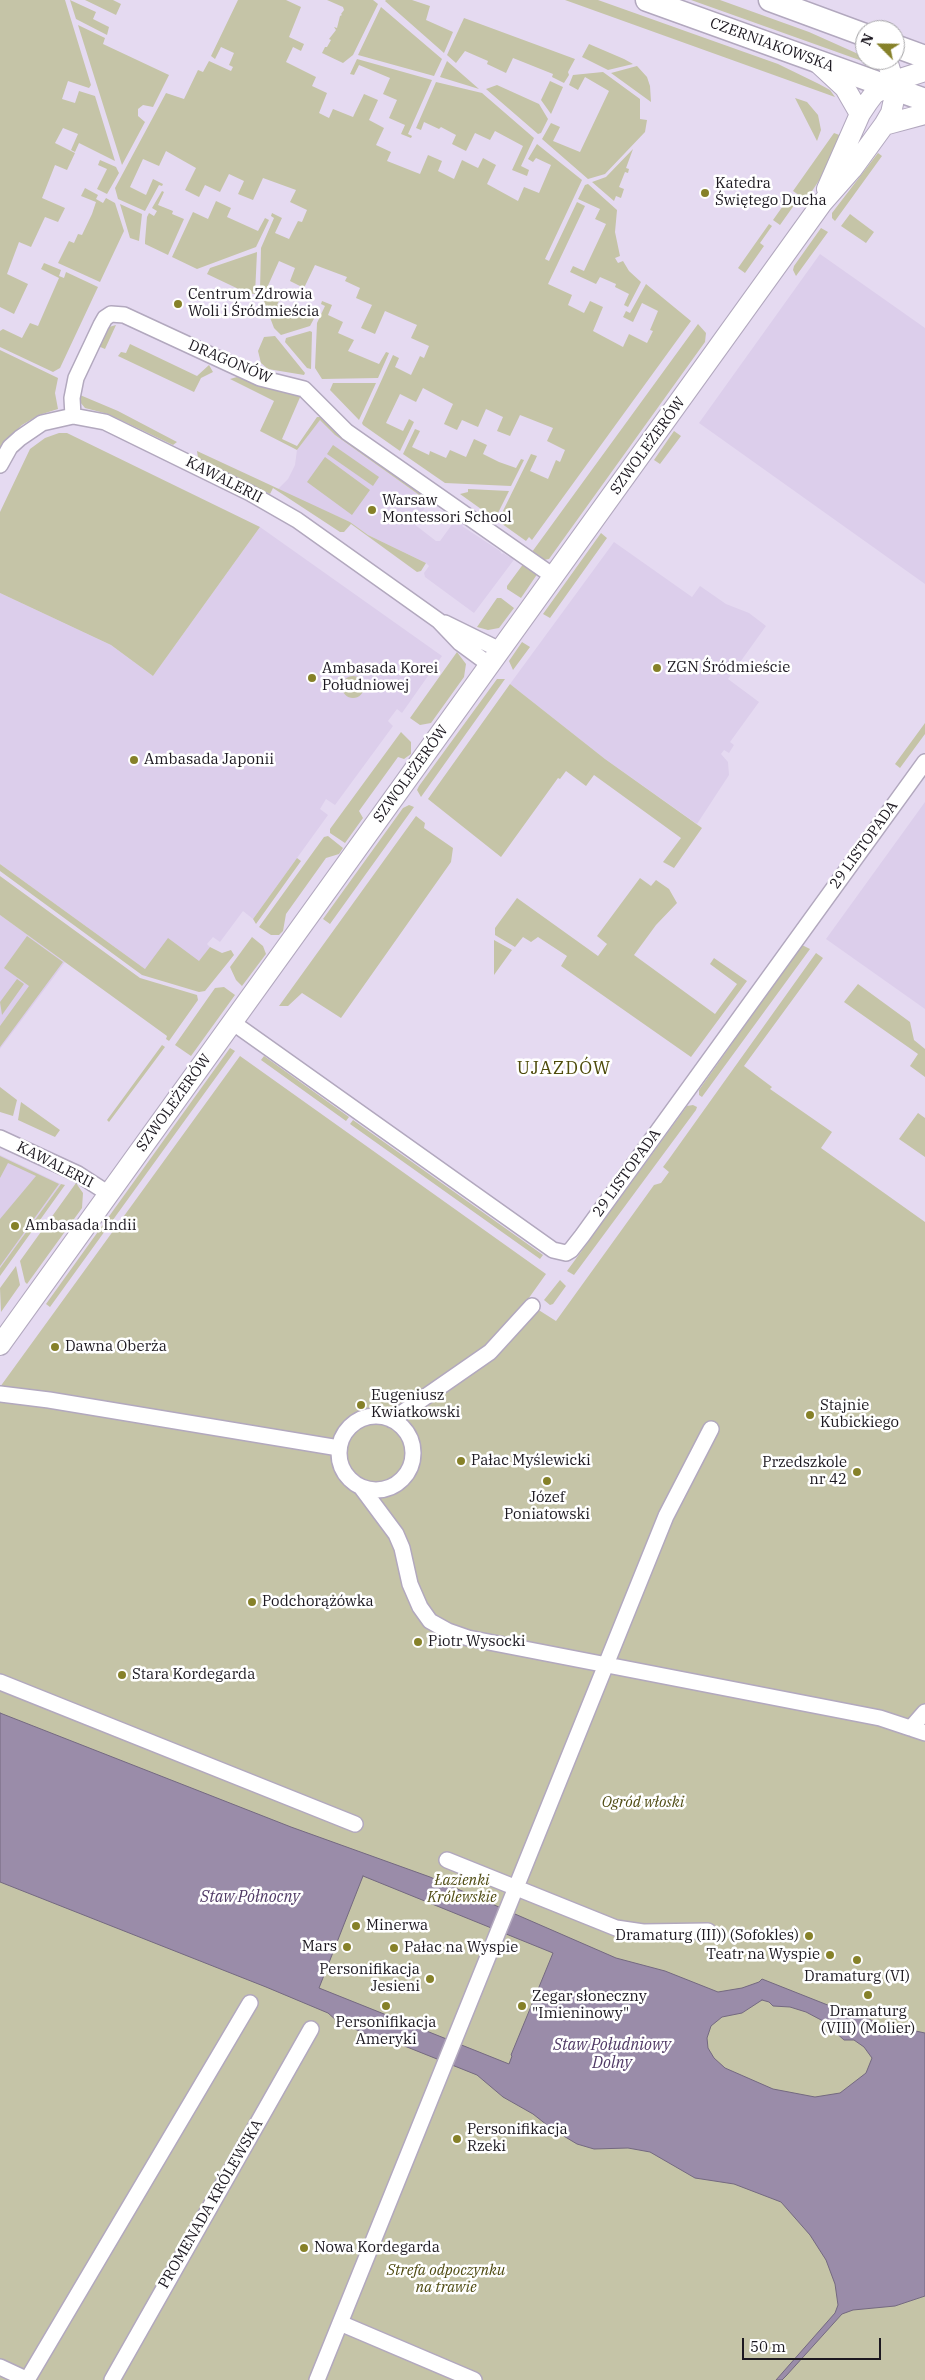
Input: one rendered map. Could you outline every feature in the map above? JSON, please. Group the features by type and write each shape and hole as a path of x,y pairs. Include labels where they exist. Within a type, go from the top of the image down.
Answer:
{"main road":[{"name":"CZERNIAKOWSKA","path":"647,0 817,62 892,86 925,100"},
{"path":"770,0 855,32"},
{"path":"905,49 925,56"}],"street":[{"path":"817,62 845,88 860,114"},
{"path":"888,70 892,86"},
{"name":"SZWOLEŻERÓW","path":"822,203 860,114 874,94 925,71"},
{"name":"SZWOLEŻERÓW","path":"0,1345 822,203 852,169 884,125 891,113 892,86"},
{"path":"884,125 925,114"},
{"name":"DRAGONÓW","path":"73,416 72,398 76,378 101,325 105,318 111,314 124,314 260,378 304,389 347,432 553,576"},
{"name":"KAWALERII","path":"0,465 10,448 31,429 52,420 73,416 105,422 262,499 297,520 439,621 460,642 495,658"},
{"name":"29 LISTOPADA","path":"232,1022 553,1250 566,1253 571,1250 582,1236 925,762"},
{"name":"KAWALERII","path":"0,1138 78,1174 109,1194"},
{"path":"392,1420 490,1352 532,1306"},
{"path":"0,1394 49,1400 339,1448"},
{"path":"376,1416 392,1420 402,1427 411,1442 412,1459 408,1471 401,1480 385,1489 373,1490 361,1487 352,1482 342,1469 339,1448 346,1432 359,1420 376,1416"},
{"path":"317,2380 666,1516 711,1429"},
{"path":"361,1487 396,1534 414,1597 424,1613 434,1623 459,1636 880,1718 918,1730 925,1712"},
{"path":"0,1682 355,1824"},
{"path":"447,1860 616,1928 643,1932 708,1932"},
{"path":"0,2367 28,2380 250,2002"},
{"name":"PROMENADA KRÓLEWSKA","path":"112,2380 311,2029"},
{"path":"340,2323 474,2380"}],"shaded area":[{"path":"820,254 925,328 925,584 699,423"},
{"name":"Warsaw Montessori School","path":"320,419 335,435 429,502 414,524 436,541 440,541 456,519 464,524 462,526 502,554 516,557 474,613 425,577 424,573 429,566 426,563 368,535 350,522 277,490 288,479 295,465 297,450"},
{"name":"Ambasada Japonii","path":"260,527 442,656 402,713 397,709 388,721 393,726 335,805 326,799 320,809 328,815 253,919 243,911 220,942 213,937 207,944 210,947 200,961 145,969 0,864 0,593 111,645 153,676"},
{"path":"614,542 692,597 700,586 726,604 749,613 766,626 728,679 759,702 730,742 734,745 729,753 724,750 721,754 728,762 729,775 697,824 605,759 510,684"},
{"path":"925,802 925,1009 826,939"},
{"path":"0,915 65,962 0,1049"},
{"name":"Ambasada Indii","path":"0,1155 61,1184 0,1268"}],"green space":[{"path":"0,0 65,0 91,85 89,88 68,81 62,99 75,103 79,91 95,96 115,161 79,143 75,152 71,150 78,134 63,128 55,143 75,153 67,170 55,165 42,198 65,208 58,222 45,217 31,247 19,242 7,274 28,284 14,314 0,307"},
{"path":"70,0 96,12 93,19 109,27 107,35 76,19"},
{"path":"85,0 113,0 121,4 116,15"},
{"path":"238,0 286,0 301,7 289,37 304,44 301,51 293,47 286,62 316,77 312,86 327,93 319,113 329,118 333,109 353,117 364,94 378,100 369,120 384,128 376,145 391,152 387,161 420,174 428,155 442,161 438,171 454,179 462,160 478,168 483,158 496,165 487,184 518,201 524,187 539,193 551,165 536,158 533,162 528,159 537,144 582,180 545,259 549,261 577,202 585,206 548,284 572,295 568,305 584,313 590,301 603,307 593,331 623,347 629,334 647,343 653,331 650,330 658,311 642,303 633,322 623,317 626,311 630,313 646,284 691,321 532,540 529,537 526,541 498,521 531,454 537,456 530,471 548,479 556,460 560,462 565,450 547,441 553,428 520,415 510,436 497,431 503,417 486,409 478,427 462,420 457,430 444,424 453,404 423,388 416,402 400,394 386,423 403,431 409,419 414,422 400,451 362,423 393,355 399,358 395,367 411,375 420,356 424,358 429,346 411,338 417,325 385,311 375,334 361,328 372,305 356,298 360,288 345,281 347,277 315,265 304,288 290,281 295,268 279,261 266,290 281,297 277,305 293,313 309,318 312,311 317,313 310,326 281,335 274,328 260,291 261,248 274,218 271,216 272,213 282,218 275,233 289,239 298,221 302,222 307,210 290,202 296,190 263,178 253,200 238,194 244,181 229,174 220,192 205,185 199,197 185,190 196,168 166,151 159,166 143,159 130,187 146,195 153,179 163,184 162,186 159,185 145,211 118,199 115,188 166,93 184,99 198,70 203,72 209,61 231,71 233,67 229,65 234,53 221,47 215,59 211,56"},
{"path":"327,0 373,0 378,4 353,55 343,63 322,53 331,40 329,39 336,30 334,27 337,28 340,16 344,10 343,7"},
{"path":"412,0 430,6 426,20 453,32 444,53 385,1"},
{"path":"565,0 598,0 778,64 830,90 835,97"},
{"path":"691,0 720,0 809,32 855,53 855,58"},
{"path":"381,7 442,59 434,76 358,55"},
{"path":"464,18 575,59 568,72 569,75 564,83 552,77 553,74 513,58 506,73 487,64 488,61 465,51 456,63 447,55"},
{"path":"78,25 105,38 103,44 169,75 153,107 143,105 138,109 138,116 145,122 122,165"},
{"path":"589,44 633,64 608,70 582,57"},
{"path":"357,59 432,80 408,134 412,136 411,138 401,134 405,125 389,118 397,100 383,94 390,78 359,65 354,75 350,74"},
{"path":"447,61 479,89 440,77"},
{"path":"637,66 647,77 650,86 651,102 611,73"},
{"path":"603,72 640,99 640,119 647,120 645,132 605,174 588,179 542,139 551,123 560,127 553,141 580,152 609,91 585,77 578,90 569,85 573,75"},
{"path":"550,81 563,87 551,114 541,100"},
{"path":"436,82 482,93 534,138 521,166 529,170 527,176 512,170 523,146 495,131 490,140 475,133 466,151 452,144 456,135 441,127 439,129 424,122 421,130 416,128"},
{"path":"497,85 539,104 548,119 541,133 538,134 486,89"},
{"path":"795,98 807,102 818,115 821,130 817,141"},
{"path":"834,133 842,136 826,170 806,200 793,191"},
{"path":"633,149 626,168 629,169 628,173 625,172 619,187 624,189 621,198 616,196 614,201 592,182 606,177"},
{"path":"878,153 882,156 835,221 832,218 832,213"},
{"path":"100,160 116,167 119,173 107,194 97,189 107,169 98,165"},
{"path":"588,184 617,210 615,232 620,256 615,258 618,263 623,261 629,271 641,282 628,307 624,305 629,294 615,287 616,284 600,277 596,284 570,272 573,266 584,271 606,224 595,219 600,209 578,199 585,185"},
{"path":"85,188 98,195 96,199 103,203 106,198 115,203 124,231 100,282 58,263 69,241 74,243 78,234 82,235 92,214 96,202 81,196"},
{"path":"162,191 164,192 158,205 173,211 172,214 184,219 168,255 145,244 147,217 149,213 154,216 157,211 152,208"},
{"path":"790,196 797,201 780,225 773,220"},
{"path":"216,201 231,208 227,217 258,231 265,218 269,220 256,247 197,269 172,257 193,212 208,219"},
{"path":"120,204 142,214 139,241 130,238"},
{"path":"850,214 874,232 866,243 841,226"},
{"path":"769,224 772,226 760,243 764,246 745,273 738,268"},
{"path":"821,228 828,232 796,276 793,270 794,266"},
{"path":"257,252 255,294 247,293 207,274 210,268"},
{"path":"44,263 61,270 59,276 64,278 66,272 98,287 60,368 53,372 0,347 0,331 3,329 22,338 30,323 38,326 59,278 41,269"},
{"path":"322,301 332,305 328,315 343,322 338,333 354,340 348,351 379,364 386,352 389,353 378,378 322,379 315,368 317,323 325,306 321,304"},
{"path":"698,324 706,333 705,342 549,559 544,560 532,552"},
{"path":"116,325 105,349 98,346 84,376 80,395 118,411 177,442 173,445 108,414 85,408 80,402 78,397 81,381 103,335 109,327"},
{"path":"312,332 311,369 307,368 285,342 286,338"},
{"path":"275,336 305,373 304,375 268,369 261,363 258,351 264,337"},
{"path":"130,344 197,376 209,365 213,372 201,378 194,392 118,356 121,352 126,353"},
{"path":"0,350 58,378 55,393 58,409 39,415 22,425 0,447"},
{"path":"237,377 265,388 301,395 282,439 297,446 317,417 322,417 333,429 431,499 429,502 335,435 320,420 297,450 260,431 274,401 230,379"},
{"path":"333,383 376,383 359,420 330,390"},
{"path":"415,429 420,431 412,447 429,455 430,451 446,458 450,450 466,457 474,439 487,445 483,454 499,462 516,468 521,459 524,460 511,486 445,483 403,454"},
{"path":"674,431 681,436 660,464 654,460"},
{"path":"59,433 67,433 260,527 153,676 111,645 0,593 0,512 30,449 45,438"},
{"path":"333,445 379,477 373,486 327,454"},
{"path":"197,451 350,522 368,535 426,563 421,571 417,572 351,524 344,532 340,532 273,488 270,494 198,458"},
{"path":"325,457 370,490 352,515 307,482"},
{"path":"468,489 509,491 495,519 460,494 468,492"},
{"path":"601,533 607,538 550,618 543,614"},
{"path":"524,563 538,573 521,598 507,589 507,586"},
{"path":"497,598 501,598 514,608 499,628 488,630 477,627"},
{"path":"522,642 530,647 513,670 509,661"},
{"path":"457,652 466,664 464,677 431,723 420,725 410,718"},
{"path":"353,676 361,679 364,687 361,695 353,698 345,695 342,687 345,679"},
{"path":"497,679 505,679 421,797 417,790 419,786"},
{"path":"510,684 605,759 702,828 674,868 663,862 681,838 594,775 586,786 566,771 560,779 558,778 501,857 428,799"},
{"path":"925,723 925,734 900,768 895,764"},
{"path":"401,732 411,742 411,754 404,759 398,757 359,811 363,818 345,843 330,833 330,829"},
{"path":"409,805 414,807 330,924 323,919 403,808"},
{"path":"416,816 425,823 424,828 453,848 451,862 341,1018 302,993 288,1006 279,1006"},
{"path":"328,836 343,848 339,854 326,858 286,914 283,931 279,935 271,935 259,927 324,837"},
{"path":"297,858 301,861 256,924 253,919"},
{"path":"0,864 145,969 168,938 199,961 210,947 222,953 231,950 234,955 205,991 199,992 142,975 0,871"},
{"path":"0,876 140,978 197,995 198,1000 169,1041 166,1039 167,1036 0,915"},
{"path":"640,878 651,886 656,880 669,889 677,903 656,925 634,955 715,1014 737,984 710,964 714,958 747,981 691,1057 561,966 567,956 538,937 531,942 523,937 515,947 495,935 495,928 517,898 598,956 607,944 597,936"},
{"path":"27,936 63,962 0,1047 0,1026 29,986 4,968"},
{"path":"252,937 263,946 266,954 242,986 236,980 230,967"},
{"path":"494,940 512,950 494,975"},
{"path":"802,945 810,949 702,1097 699,1095 699,1090"},
{"name":"Łazienki Królewskie","path":"816,953 823,958 744,1066 772,1087 770,1089 832,1132 821,1148 925,1222 925,2380 0,2380 0,1387 240,1056 546,1274 526,1302 556,1321 654,1185 661,1183 669,1172 663,1167"},
{"path":"17,979 24,984 2,1015 0,1002"},
{"path":"858,984 910,1022 914,1040 925,1049 925,1077 910,1066 918,1054 844,1002"},
{"path":"224,987 235,995 191,1056 175,1045 215,988"},
{"path":"162,1045 165,1047 109,1122 107,1120"},
{"path":"230,1048 235,1051 50,1307 46,1304"},
{"path":"264,1056 349,1117 346,1121 261,1060"},
{"path":"0,1087 17,1100 13,1116 0,1112"},
{"path":"21,1102 60,1130 55,1137 18,1120"},
{"path":"693,1105 697,1107 696,1110 574,1275 567,1271 687,1106"},
{"path":"918,1113 925,1118 925,1157 899,1139"},
{"path":"353,1120 543,1255 540,1259 350,1124"},
{"name":"Ambasada Indii","path":"0,1156 59,1184 0,1266 0,1219 36,1176 8,1163 0,1178"},
{"path":"76,1183 83,1193 82,1208 27,1284 20,1261"},
{"path":"61,1184 65,1185 0,1276 0,1268"},
{"path":"16,1266 20,1285 1,1312 0,1288"},
{"path":"560,1280 566,1286 553,1304 550,1305 544,1300"}],"water":[{"path":"0,1713 291,1827 430,1877 616,1958 665,1971 718,1992 742,1988 759,1982 762,1979 863,2019 864,2017 878,2023 925,2033 925,2296 895,2306 853,2310 842,2314 782,2380 776,2380 835,2313 838,2305 835,2284 826,2260 810,2235 781,2202 734,2184 695,2178 650,2152 628,2148 594,2149 577,2144 552,2129 533,2114 503,2097 477,2075 397,2043 366,2034 337,2021 328,2013 266,1987 0,1882","holes":["363,1876 553,1953 509,2064 319,1988","762,2000 769,2002 773,2006 790,2007 806,2012 823,2021 844,2040 854,2040 864,2047 872,2058 866,2073 840,2093 815,2097 773,2089 725,2068 714,2058 708,2048 707,2038 711,2026 722,2017 742,2013"]}],"place":[{"name":"Katedra Świętego Ducha","path":"705,193"},
{"name":"Centrum Zdrowia Woli i Śródmieścia","path":"178,304"},
{"name":"Warsaw Montessori School","path":"372,510"},
{"name":"ZGN Śródmieście","path":"657,668"},
{"name":"Ambasada Korei Południowej","path":"312,678"},
{"name":"Ambasada Japonii","path":"134,760"},
{"name":"Ambasada Indii","path":"15,1226"},
{"name":"Dawna Oberża","path":"55,1347"},
{"name":"Eugeniusz Kwiatkowski","path":"361,1405"},
{"name":"Stajnie Kubickiego","path":"810,1415"},
{"name":"Pałac Myślewicki","path":"461,1461"},
{"name":"Przedszkole nr 42","path":"857,1472"},
{"name":"Józef Poniatowski","path":"547,1481"},
{"name":"Podchorążówka","path":"252,1602"},
{"name":"Piotr Wysocki","path":"418,1642"},
{"name":"Stara Kordegarda","path":"122,1675"},
{"name":"Minerwa","path":"356,1926"},
{"name":"Dramaturg (III)) (Sofokles)","path":"809,1936"},
{"name":"Mars","path":"347,1947"},
{"name":"Pałac na Wyspie","path":"394,1948"},
{"name":"Teatr na Wyspie","path":"830,1955"},
{"name":"Dramaturg (VI)","path":"857,1960"},
{"name":"Personifikacja Jesieni","path":"430,1979"},
{"name":"Dramaturg (VIII) (Molier)","path":"868,1995"},
{"name":"Personifikacja Ameryki","path":"386,2006"},
{"name":"Zegar słoneczny \"Imieninowy\"","path":"522,2006"},
{"name":"Personifikacja Rzeki","path":"457,2139"},
{"name":"Nowa Kordegarda","path":"304,2248"}],"district":[{"name":"UJAZDÓW","path":"564,1069"}],"park label":[{"name":"Ogród włoski","path":"643,1803"},
{"name":"Strefa odpoczynku na trawie","path":"446,2280"}],"water label":[{"name":"Staw Północny","path":"250,1897"},
{"name":"Staw Południowy Dolny","path":"612,2054"}]}
